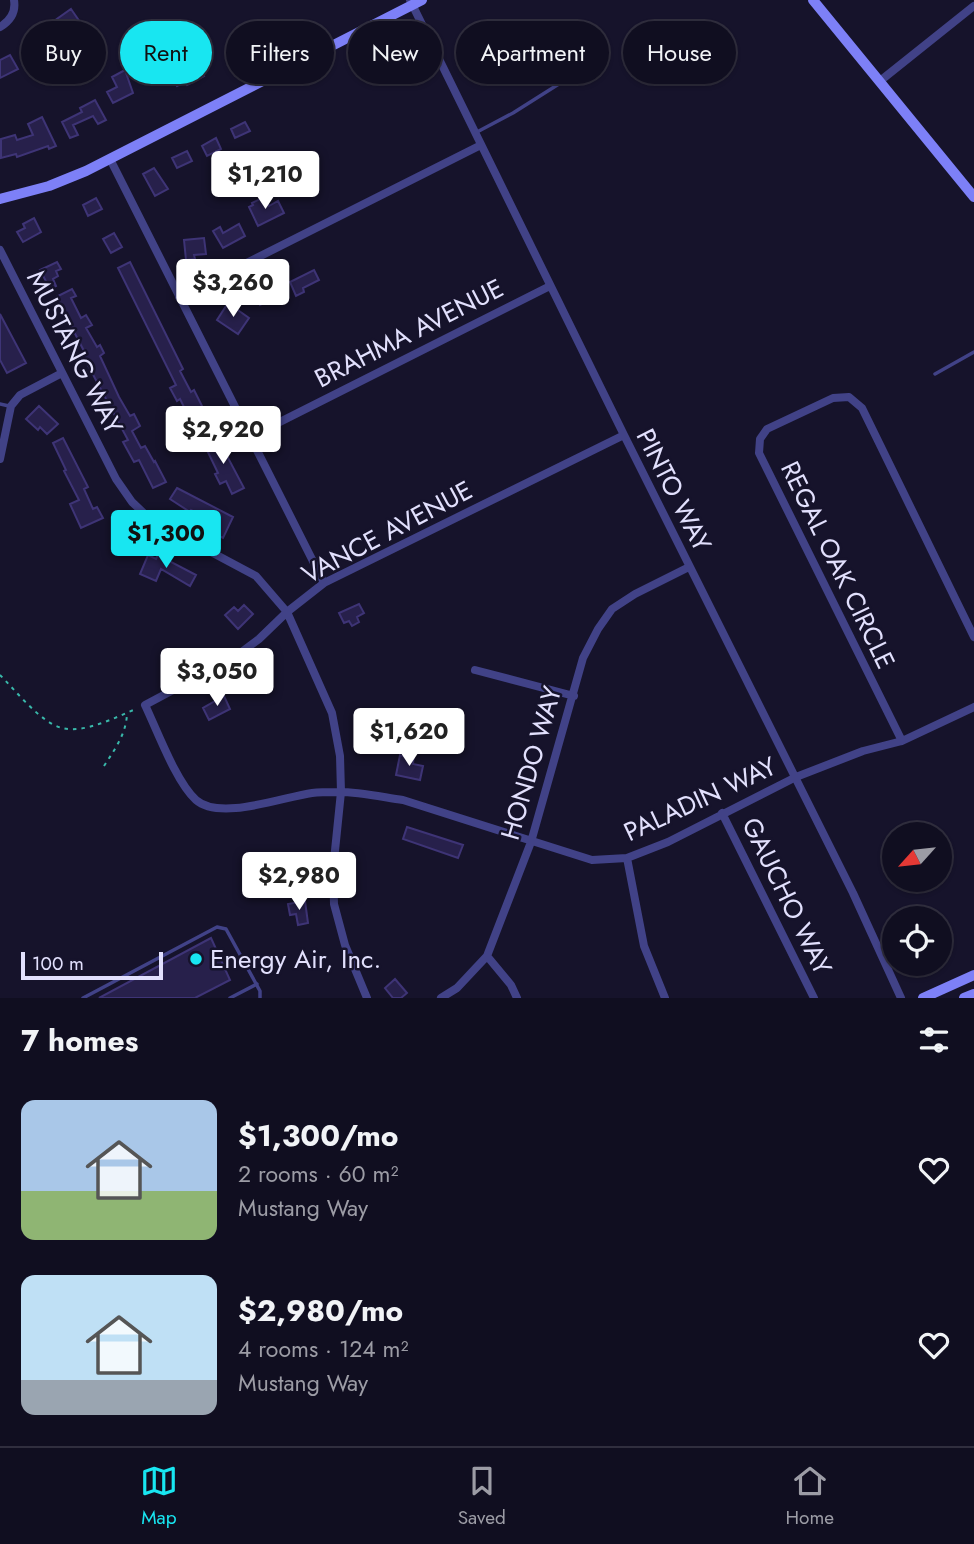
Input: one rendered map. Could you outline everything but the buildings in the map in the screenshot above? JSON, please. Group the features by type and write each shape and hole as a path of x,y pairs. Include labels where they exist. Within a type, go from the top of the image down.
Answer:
{"street":[{"path":"0,27 11,19 14,0"},
{"path":"813,0 974,197"},
{"path":"0,199 48,187 110,159 414,2"},
{"name":"PINTO WAY","path":"414,2 550,286 853,893 901,998"},
{"path":"880,81 974,6"},
{"path":"179,297 481,145"},
{"path":"110,159 324,583"},
{"name":"MUSTANG WAY","path":"0,250 116,478 132,502 150,520 256,576 286,612 332,713 340,756 341,792 333,870 334,904 345,945 367,998"},
{"name":"BRAHMA AVENUE","path":"250,437 550,286"},
{"path":"0,459 11,406 20,395 62,373"},
{"name":"REGAL OAK CIRCLE","path":"902,741 759,453 761,439 767,429 833,398 849,397 862,408 974,637"},
{"name":"VANCE AVENUE","path":"145,705 235,657 324,583 624,435"},
{"name":"HONDO WAY","path":"441,998 457,989 488,956 531,842 583,657 598,628 612,609 635,594 689,567"},
{"path":"475,670 574,696"},
{"name":"PALADIN WAY","path":"145,705 172,763 190,794 199,803 245,808 312,793 341,792 403,800 592,860 627,858 668,842 796,777"},
{"path":"796,777 863,751 902,741 974,707"},
{"name":"GAUCHO WAY","path":"723,813 814,998"},
{"path":"627,858 644,946 665,998"},
{"path":"488,956 517,998"},
{"path":"923,998 974,975"},
{"path":"964,998 974,994"}],"lane":[{"path":"475,133 559,84"},
{"path":"935,374 974,352"},
{"path":"0,404 11,406"},
{"path":"83,998 217,928 226,929 257,984 260,998"},
{"path":"230,998 257,984"}],"path":[{"path":"0,675 46,721 64,729 98,725 145,705"},
{"path":"104,766 119,744 127,725 128,713"}],"place":[{"name":"Energy Air, Inc.","path":"196,959"}]}
